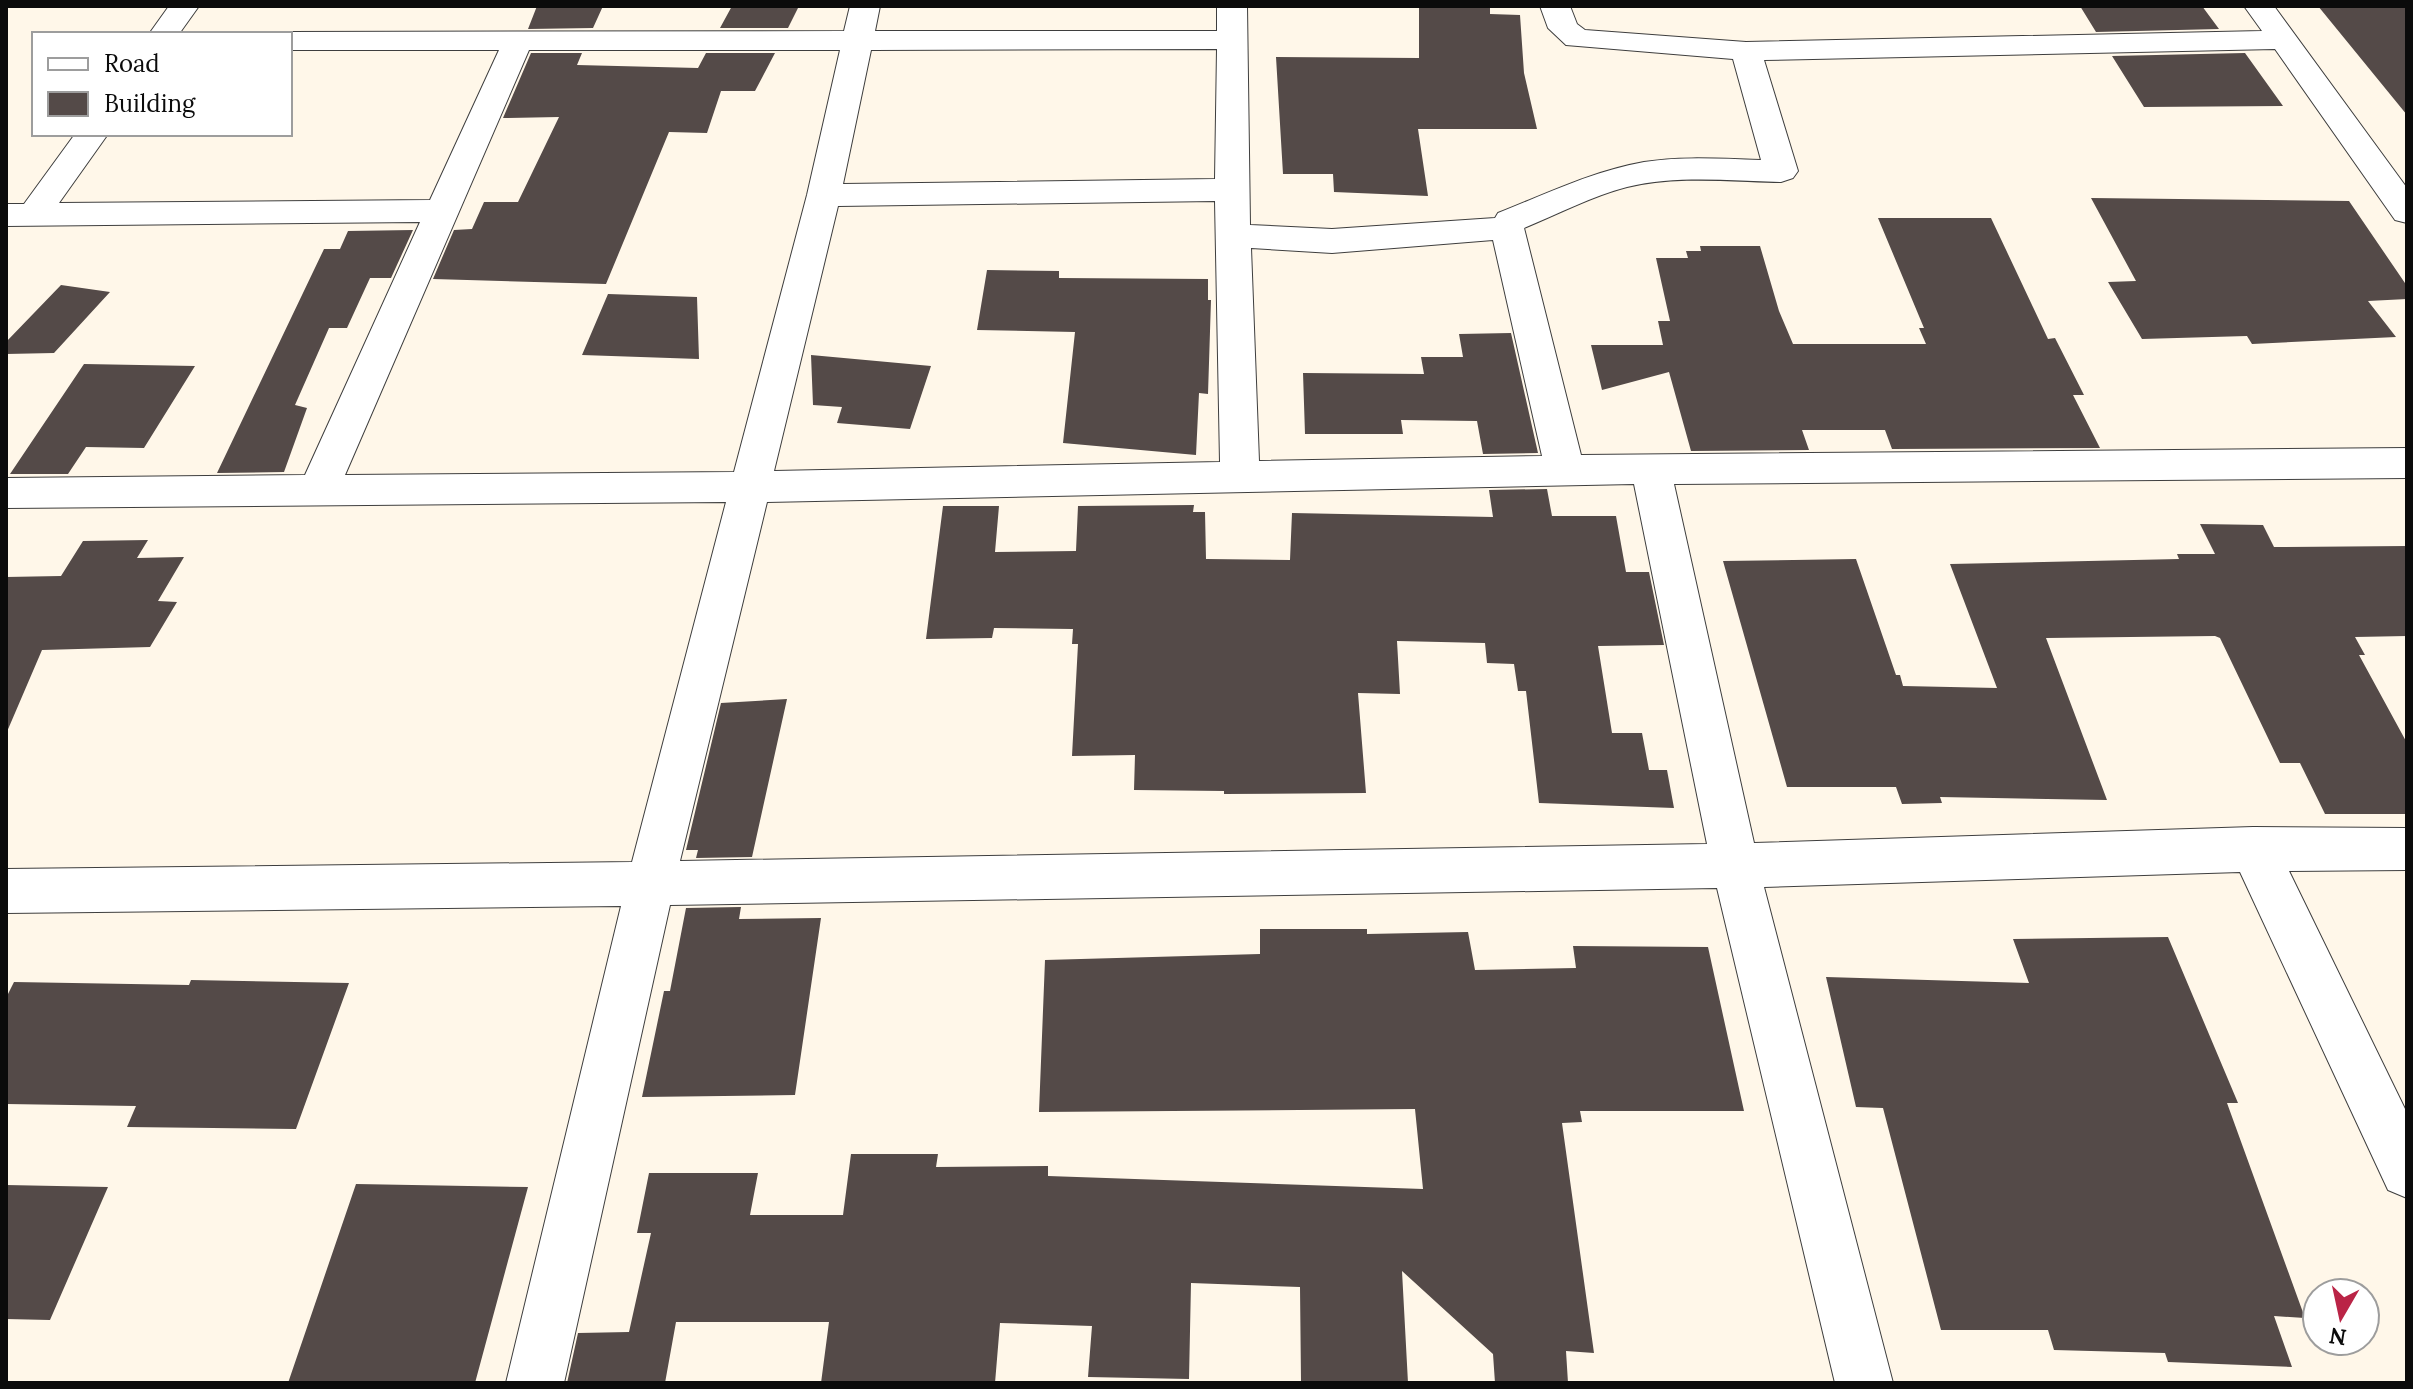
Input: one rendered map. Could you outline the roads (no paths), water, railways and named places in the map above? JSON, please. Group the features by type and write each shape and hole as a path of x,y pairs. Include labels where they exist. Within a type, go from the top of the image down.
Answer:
{"street":[{"path":"165,32 184,6"},
{"path":"1555,6 1563,28 1577,39 1746,51 2283,40"},
{"path":"2259,6 2407,212"},
{"path":"535,1383 650,885 824,195 860,22"},
{"path":"292,41 518,41 860,22 1231,23 1240,477"},
{"path":"318,491 518,41"},
{"path":"1565,470 1507,228 1510,221 1611,181 1642,173 1675,169 1781,171 1746,51"},
{"path":"20,215 90,136"},
{"path":"824,195 1232,190"},
{"path":"20,215 441,211"},
{"path":"1236,236 1332,241 1507,228"},
{"path":"6,493 751,487 1565,470 2407,463"},
{"path":"1651,471 1735,865 1864,1383"},
{"path":"2253,848 2407,1171"},
{"path":"6,891 650,885 1735,865 2253,848 2407,849"}]}
